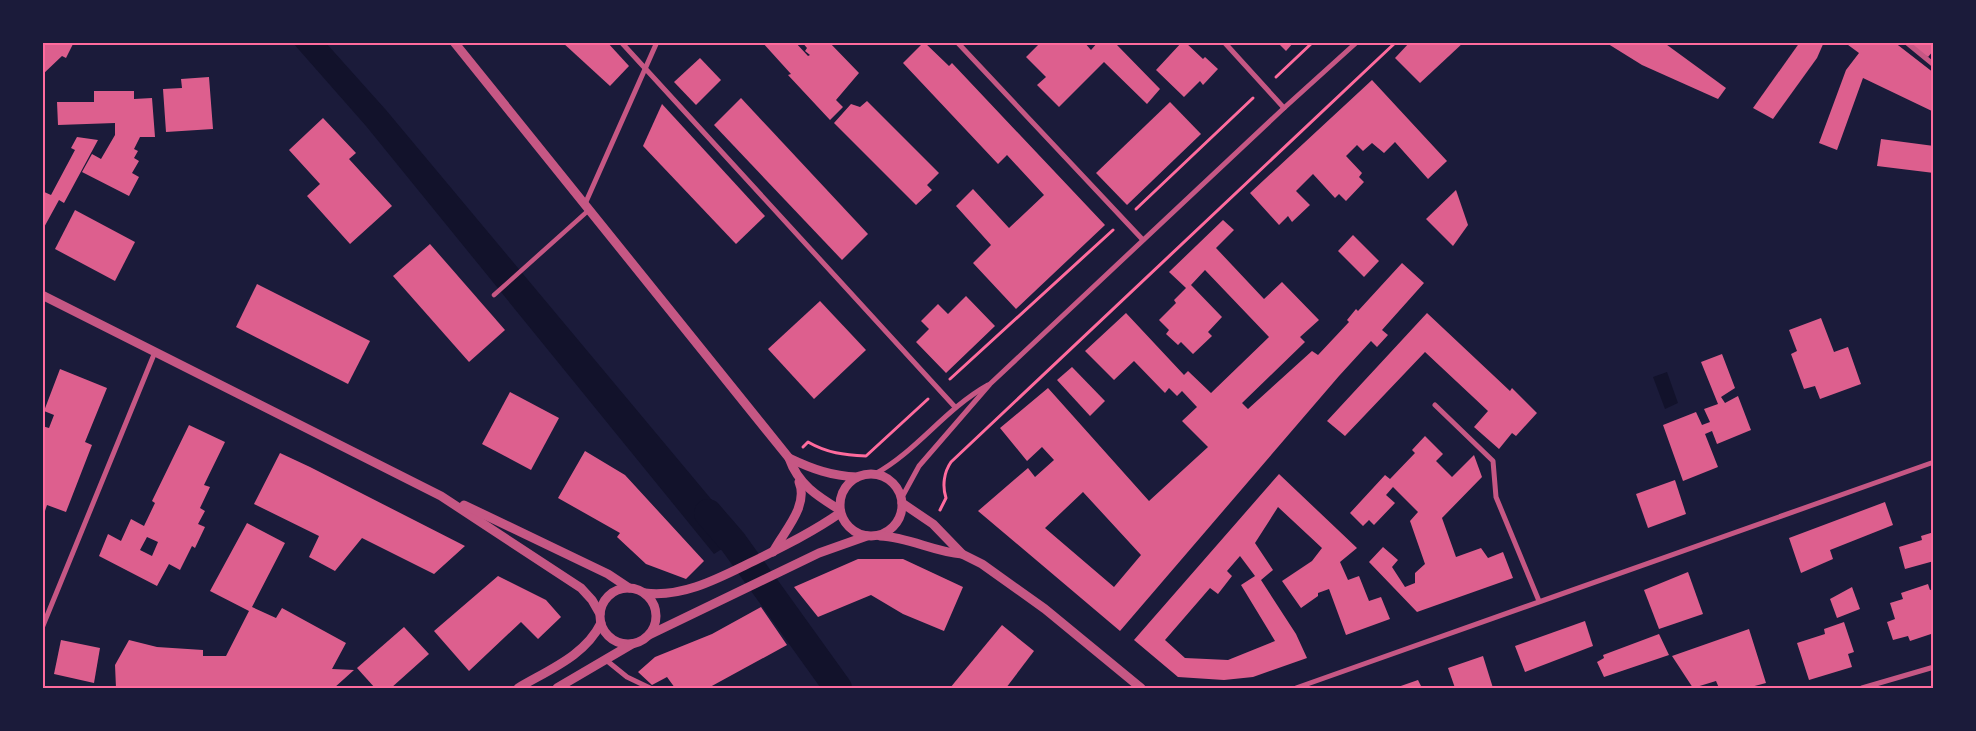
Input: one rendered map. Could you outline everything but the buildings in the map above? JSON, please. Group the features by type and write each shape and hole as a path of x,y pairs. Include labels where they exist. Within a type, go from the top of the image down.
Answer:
{"street":[{"path":"454,42 789,458 802,493 799,507 773,552"},
{"path":"621,42 955,407"},
{"path":"494,295 587,206 657,42"},
{"path":"957,42 1143,240"},
{"path":"1224,42 1284,108"},
{"path":"879,536 891,530 898,522 902,501 919,466 990,384 1357,42"},
{"path":"1906,42 1934,65"},
{"path":"42,295 441,496 508,525 608,574 629,588 645,593 682,591 720,578 807,536 840,512"},
{"path":"42,628 155,352"},
{"path":"789,458 814,470 842,477 875,474 892,463 955,407 990,384"},
{"path":"1436,406 1493,461 1496,497 1539,601"},
{"path":"1296,688 1934,462"},
{"path":"875,474 887,478 895,485 902,501 933,524 962,554 982,564 1044,609 1141,688"},
{"path":"857,477 848,483 842,492 840,512 844,523 852,531 867,536 907,539 946,553 962,554"},
{"path":"798,479 840,512"},
{"path":"441,496 581,588 592,600 607,635 614,641 632,644"},
{"path":"557,688 649,635 819,553 867,536"},
{"path":"518,688 584,648 591,641 601,619 604,601 610,594 629,588"},
{"path":"645,593 655,609 656,618 649,635"},
{"path":"606,660 627,677 650,688"},
{"path":"1862,688 1934,667"}],"path":[{"path":"789,458 808,442 821,450 844,455 866,456 1124,220 1313,42"},
{"path":"946,498 944,492 946,469 951,462 1396,42"}],"shaded area":[{"path":"293,43 326,43 386,110 742,536 714,554 366,126"},
{"path":"1667,372 1678,403 1665,409 1653,377"}],"waterway":[{"path":"708,513 733,542 838,688"}]}
